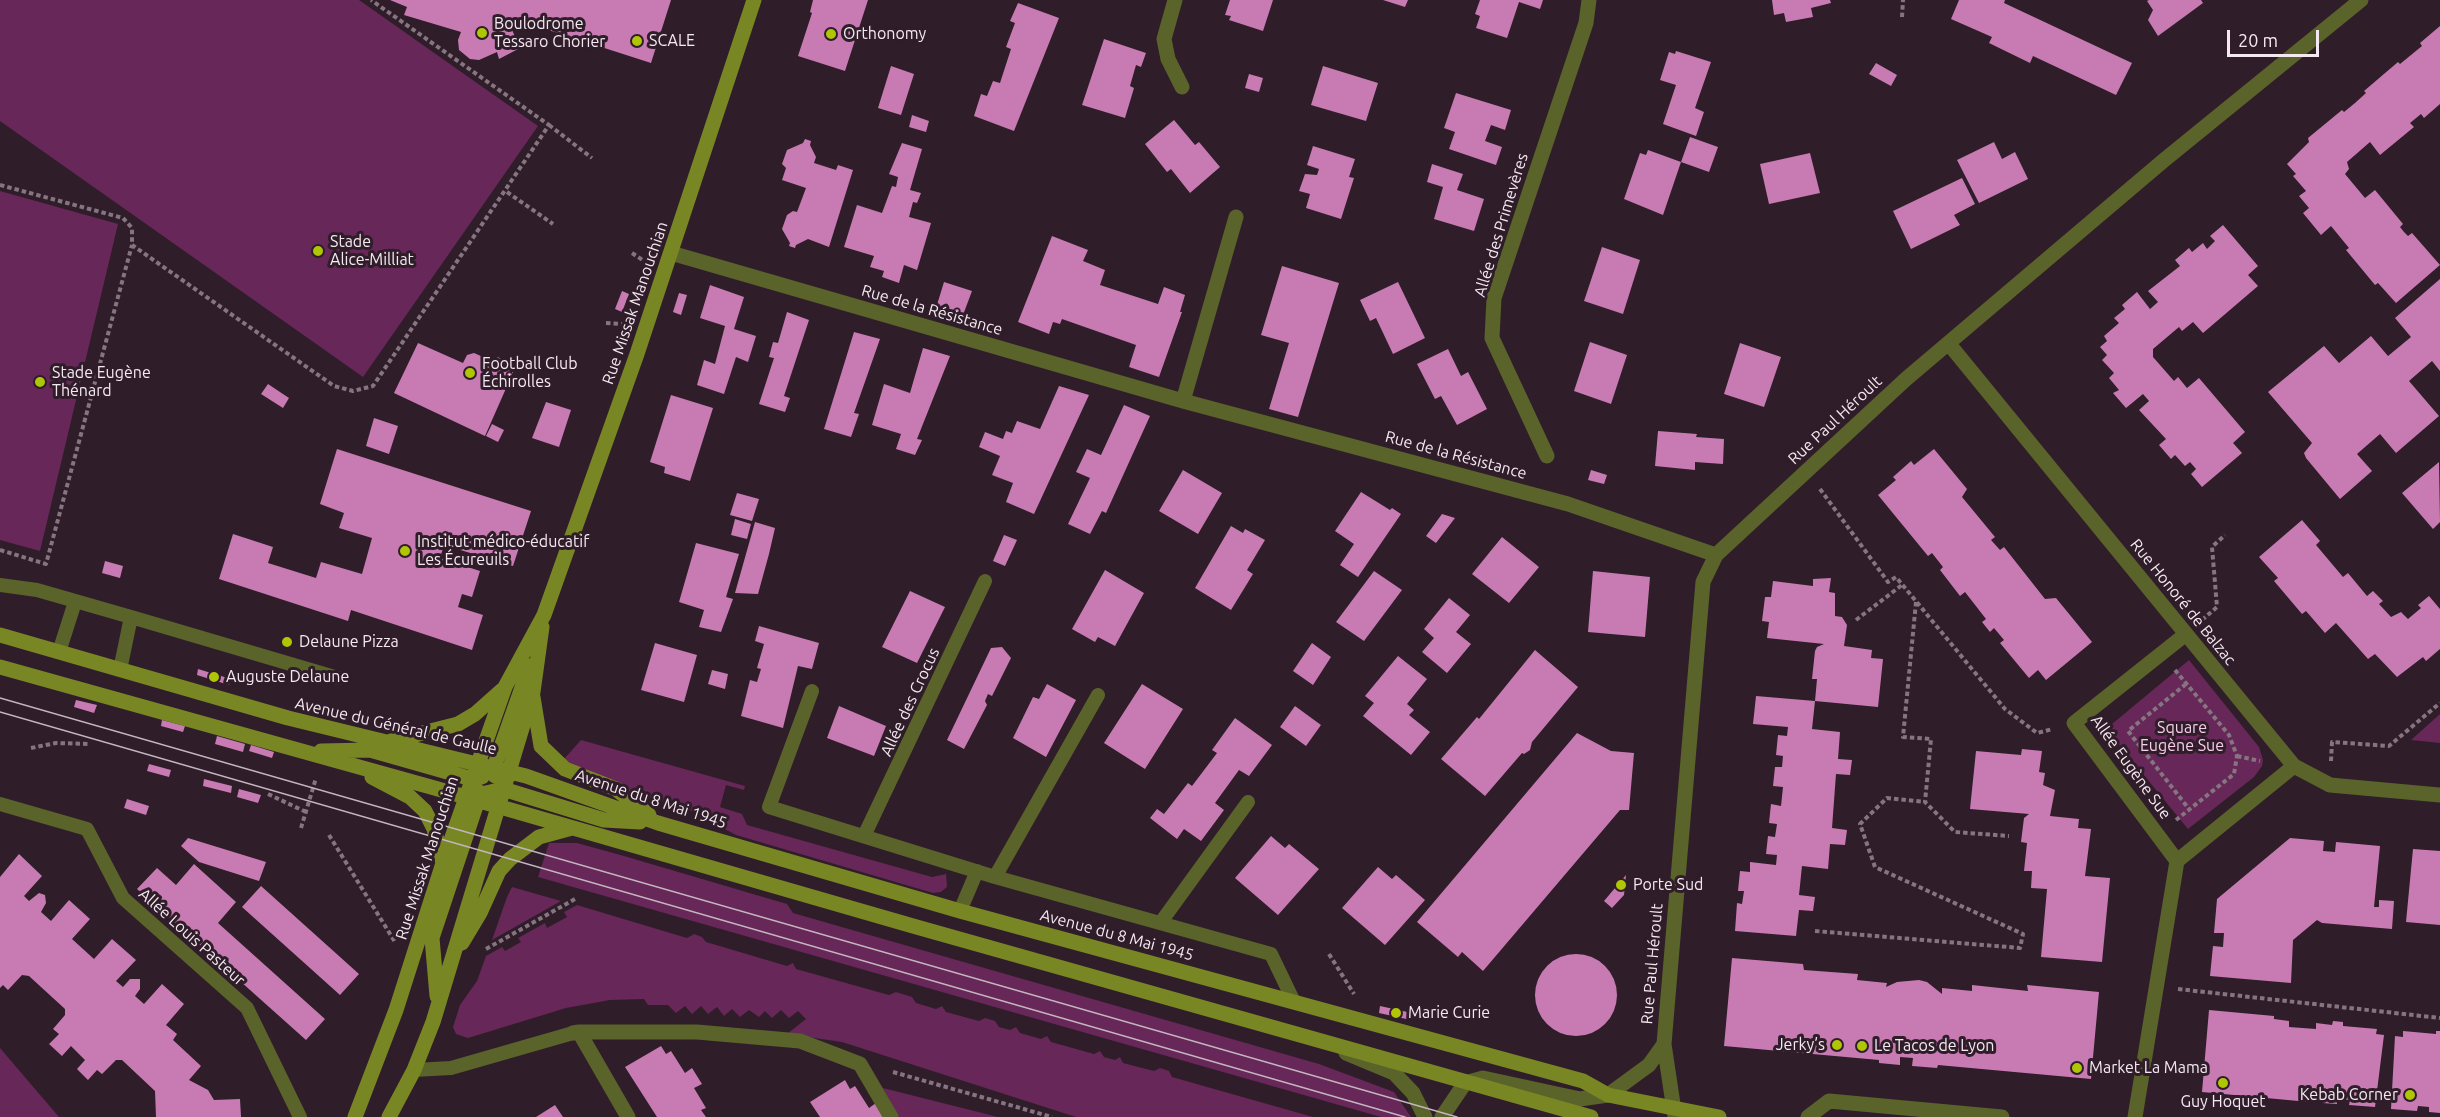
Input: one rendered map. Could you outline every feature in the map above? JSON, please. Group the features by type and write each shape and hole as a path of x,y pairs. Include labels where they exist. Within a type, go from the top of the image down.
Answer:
{"main road":[{"name":"Rue Missak Manouchian","path":"388,1117 414,1070 438,1005 499,795 488,772 505,687 544,615 671,253 754,0"},
{"name":"Rue Missak Manouchian","path":"355,1117 396,1010 443,863 474,798 533,692 544,615"},
{"name":"Avenue du Général de Gaulle","path":"0,635 288,718 388,742 488,772"},
{"path":"306,751 370,750 488,772 526,676 528,645"},
{"path":"0,667 474,798 499,795 604,820 658,823"},
{"path":"388,742 458,724 475,714 505,687"},
{"path":"533,692 541,747 565,769 616,789 658,823"},
{"path":"343,762 410,797 417,804 434,829 443,863"},
{"name":"Avenue du 8 Mai 1945","path":"488,772 960,910 1583,1081 1608,1095 1674,1112 1719,1117"},
{"path":"499,795 574,828 1315,1041 1590,1117"},
{"path":"438,1005 432,938 474,798"},
{"path":"450,964 480,913 499,871 522,848 539,837 574,828"}],"street":[{"path":"1175,0 1164,39 1168,59 1182,87"},
{"name":"Allée des Primevères","path":"1547,456 1492,338 1494,298 1586,23 1589,0"},
{"name":"Rue Paul Héroult","path":"1674,1112 1664,1044 1703,582 1716,555 1906,379 2163,160 2361,0"},
{"path":"1183,401 1236,217"},
{"name":"Rue de la Résistance","path":"671,253 1183,401 1568,504 1716,555"},
{"name":"Rue Honoré de Balzac","path":"1949,344 2294,766 2330,785 2440,795"},
{"name":"Allée Eugène Sue","path":"2177,861 2074,723 2186,634"},
{"path":"2134,1117 2177,861 2294,766"},
{"path":"576,1033 697,1032 800,1041 860,1064 891,1117"},
{"path":"576,1033 628,1117"},
{"path":"1315,1041 1394,1073 1413,1093 1425,1117"},
{"name":"Rue Paul Héroult","path":"1608,1095 1649,1065 1664,1044"},
{"path":"1442,1117 1465,1083 1483,1078 1508,1081 1547,1094 1580,1099 1608,1095"},
{"path":"1808,1117 1829,1101 2002,1117"}],"lane":[{"name":"Allée des Crocus","path":"864,836 985,580"},
{"path":"0,585 37,590 338,678"},
{"path":"58,652 75,602"},
{"path":"120,670 131,617"},
{"path":"812,691 769,807 995,877 1271,954 1294,1002"},
{"path":"995,877 1098,695"},
{"path":"1161,922 1248,802"},
{"name":"Allée Louis Pasteur","path":"0,804 87,830 123,898 247,1008 300,1117"},
{"path":"960,910 976,871"},
{"path":"414,1070 451,1068 576,1033"}],"path":[{"path":"371,0 549,125 592,158"},
{"path":"1902,17 1903,0"},
{"path":"132,245 334,386 353,391 373,386 507,192 549,125"},
{"path":"0,185 123,218 132,228 132,245 46,564 0,550"},
{"path":"507,192 553,224"},
{"path":"632,254 644,261"},
{"path":"606,323 622,324"},
{"path":"1807,471 1888,582 1896,577 2016,719 2037,733 2074,723"},
{"path":"2186,634 2217,607 2212,547 2225,534"},
{"path":"1856,620 1902,585"},
{"path":"1916,601 1903,737 1931,739 1925,802"},
{"path":"2158,834 2234,774 2237,756 2229,735 2161,654"},
{"path":"2186,684 2128,731 2189,809"},
{"path":"2330,785 2332,742 2389,746 2440,703"},
{"path":"31,748 56,742 89,744"},
{"path":"301,828 319,768"},
{"path":"268,794 306,812"},
{"path":"1815,931 2020,948 2023,934 1875,867 1860,824 1887,798 1925,802 1955,832 2009,836"},
{"path":"329,835 399,948"},
{"path":"485,949 575,899"},
{"path":"1329,954 1360,1004"},
{"path":"2156,986 2440,1018"},
{"path":"860,1064 1052,1117"}],"green space":[{"name":"Stade Alice-Milliat","path":"0,0 359,0 538,126 363,377 0,121"},
{"name":"Stade Eugène Thénard","path":"0,191 118,224 40,551 0,540"},
{"name":"Square Eugène Sue","path":"2189,660 2259,747 2263,760 2262,766 2254,777 2188,829 2106,729"},
{"path":"2440,714 2440,743 2411,740"},
{"path":"581,740 745,786 744,790 726,785 720,807 742,814 747,825 932,877 946,874 947,887 941,892 933,893 736,835 689,810 622,789 572,765 564,759"},
{"path":"549,843 577,843 624,856 787,904 793,913 1319,1064 1394,1092 1411,1117 1381,1117 538,877"},
{"path":"512,887 561,901 492,940 507,897"},
{"path":"577,905 687,938 694,934 702,937 706,942 787,966 793,963 796,969 889,995 896,992 912,997 916,1003 936,1009 942,1006 946,1012 979,1021 985,1018 995,1021 999,1027 1010,1030 1016,1027 1020,1033 1041,1039 1047,1036 1051,1042 1094,1054 1100,1051 1104,1057 1115,1060 1120,1057 1123,1063 1154,1071 1160,1068 1169,1071 1172,1077 1313,1117 1076,1117 842,1042 787,1034 806,1019 798,1011 789,1018 781,1010 772,1018 765,1011 759,1017 749,1010 740,1017 732,1009 724,1016 717,1007 708,1014 701,1006 692,1014 685,1006 676,1013 668,1005 648,1005 644,999 610,1000 566,1008 468,1038 456,1034 453,1027 460,1005 477,981 486,956 502,947 505,951 521,942 518,938 545,923 547,928 567,917 564,912"},
{"path":"0,1048 59,1117 0,1117"},
{"path":"883,1088 998,1117 898,1117"}],"building":[{"path":"390,0 671,0 651,63 511,18 509,23 520,48 499,59 497,52 479,60 470,59 459,50 458,40 461,32 404,15 407,7"},
{"name":"Orthonomy","path":"813,0 868,0 845,71 798,56 812,13 810,12"},
{"path":"1230,0 1273,0 1263,31 1229,20 1231,16 1225,15"},
{"path":"1383,0 1408,0 1405,7"},
{"path":"1480,0 1543,0 1540,9 1519,2 1507,38 1476,28 1480,16 1475,14"},
{"path":"1772,0 1830,0 1831,3 1811,8 1813,17 1786,22 1784,13 1774,15"},
{"path":"1959,0 2005,0 2004,3 2132,63 2116,95 2033,56 2030,63 1989,43 1992,37 1951,19"},
{"path":"2201,0 2203,3 2158,36 2148,20 2153,10 2147,1"},
{"path":"1018,3 1059,18 1014,131 974,116 981,94 987,96 993,81 1000,83 1011,49 1006,47 1015,23 1010,21"},
{"path":"2440,26 2440,104 2424,118 2421,114 2410,123 2414,127 2380,155 2370,142 2347,162 2349,169 2345,174 2365,198 2375,190 2403,224 2400,227 2404,232 2408,236 2412,233 2440,265 2396,303 2378,283 2375,285 2346,250 2349,248 2331,226 2321,235 2303,213 2309,208 2299,196 2306,191 2293,176 2296,174 2287,164 2309,142 2308,138 2342,110 2344,112 2355,103 2366,93 2364,91 2398,62 2400,64 2422,46 2420,43"},
{"path":"1104,39 1146,53 1141,67 1136,65 1130,86 1134,88 1125,118 1082,105"},
{"path":"1676,51 1711,62 1695,108 1704,112 1696,136 1663,124 1676,85 1660,80 1669,52 1675,54"},
{"path":"1876,63 1897,75 1891,86 1869,74"},
{"path":"891,66 914,74 901,115 878,108"},
{"path":"1323,66 1378,83 1366,121 1311,105"},
{"path":"1249,74 1263,78 1259,92 1245,88"},
{"path":"1456,93 1511,110 1505,130 1491,125 1485,141 1502,147 1496,165 1449,149 1455,132 1444,128"},
{"path":"912,115 929,121 926,132 909,127"},
{"path":"1174,120 1195,145 1199,142 1220,167 1190,193 1171,169 1167,172 1145,144"},
{"path":"1690,137 1718,147 1709,172 1681,162"},
{"path":"805,139 811,141 810,145 816,157 814,163 836,170 838,165 853,170 829,247 808,239 796,245 795,248 789,246 790,243 782,229 787,215 793,211 797,212 806,188 782,180 786,168 782,164 787,150 803,143"},
{"path":"1994,142 2002,159 2015,152 2028,179 1979,203 1957,160"},
{"path":"902,143 922,149 910,190 921,193 917,203 913,202 909,217 931,223 917,270 904,265 899,283 882,277 884,271 870,267 874,256 844,247 857,205 882,213 892,186 896,187 898,177 889,174"},
{"path":"1313,146 1355,159 1349,177 1354,178 1341,219 1306,208 1310,194 1299,191 1305,174 1317,175 1319,169 1307,165"},
{"path":"1648,150 1681,162 1663,215 1624,199 1640,153 1646,155"},
{"path":"1810,153 1820,193 1769,204 1760,164"},
{"path":"1432,164 1463,174 1457,190 1484,199 1474,231 1434,219 1443,187 1427,182"},
{"path":"1962,178 1975,204 1954,215 1960,225 1911,249 1893,211"},
{"path":"2223,225 2258,266 2248,275 2258,286 2203,333 2193,322 2182,331 2179,327 2153,349 2153,357 2174,381 2178,377 2187,388 2199,378 2245,432 2233,443 2242,453 2202,487 2191,474 2196,469 2190,462 2185,466 2175,455 2171,459 2159,445 2166,439 2139,410 2149,401 2143,394 2126,408 2113,393 2119,390 2109,378 2114,373 2102,360 2107,355 2100,347 2107,341 2104,336 2119,323 2114,318 2125,309 2122,305 2137,292 2150,309 2158,302 2148,291 2180,266 2175,260 2189,248 2192,252 2203,243 2207,249 2215,241 2210,236"},
{"path":"1052,236 1088,250 1083,261 1105,270 1100,285 1158,304 1164,287 1185,295 1180,312 1182,312 1159,377 1129,367 1136,345 1062,319 1060,324 1053,322 1049,334 1018,322"},
{"path":"1602,247 1640,260 1623,314 1584,301"},
{"path":"1282,266 1339,283 1298,417 1269,409 1289,343 1261,335"},
{"path":"2440,279 2440,371 2432,361 2409,381 2439,416 2396,453 2380,434 2357,454 2372,471 2340,499 2306,458 2304,453 2312,443 2268,392 2324,346 2339,363 2371,336 2388,356 2411,337 2395,318"},
{"path":"944,282 972,291 963,315 936,308"},
{"path":"1398,282 1425,338 1393,354 1376,318 1370,321 1360,300"},
{"path":"710,285 744,297 734,329 756,336 748,362 736,357 724,394 697,385 704,360 715,364 725,326 700,318"},
{"path":"622,291 629,294 622,312 615,309"},
{"path":"679,293 687,295 681,315 673,312"},
{"path":"787,312 809,320 784,396 790,398 785,412 759,404 774,358 769,357 773,342 778,343"},
{"path":"854,332 880,339 854,413 859,414 851,437 824,429"},
{"path":"1590,342 1627,355 1611,404 1574,391"},
{"path":"418,343 463,363 467,355 474,353 490,360 498,357 515,368 485,436 394,393"},
{"path":"1740,343 1781,357 1764,407 1724,394"},
{"path":"923,348 950,356 917,439 922,440 915,455 896,449 901,434 872,425 884,384 910,393"},
{"path":"1448,349 1461,376 1468,372 1487,409 1457,425 1441,396 1435,399 1417,364"},
{"path":"268,384 289,398 283,408 261,394"},
{"path":"1059,386 1089,395 1034,514 1006,502 1013,483 992,475 1000,456 979,447 985,432 1003,439 1006,431 1012,433 1017,421 1040,429"},
{"path":"671,395 713,408 690,481 664,473 665,467 650,462"},
{"path":"546,402 571,410 559,447 532,438"},
{"path":"1124,405 1150,416 1106,513 1102,511 1090,534 1068,524 1090,478 1076,472 1087,449 1101,455"},
{"path":"374,418 398,426 389,454 366,446"},
{"path":"492,424 504,430 498,442 486,436"},
{"path":"1658,431 1724,439 1723,464 1695,462 1695,470 1655,466"},
{"name":"Institut médico-éducatif Les Écureuils","path":"337,449 531,511 513,566 444,545 440,558 480,571 472,597 462,594 458,607 483,615 472,650 351,610 348,621 219,579 233,534 273,547 268,563 316,578 321,562 362,574 372,538 339,528 344,513 320,504"},
{"path":"1934,449 1967,489 1962,497 1995,537 1991,540 2000,550 2004,547 2045,599 2056,598 2092,642 2046,680 2038,670 2029,678 2000,643 2004,640 1994,628 1990,632 1982,622 1986,619 1965,592 1960,596 1940,570 1943,567 1932,553 1928,556 1878,495 1896,480 1893,477 1911,461 1914,465"},
{"path":"2439,462 2440,522 2433,529 2402,493"},
{"path":"1183,470 1222,493 1198,534 1159,511"},
{"path":"1591,470 1607,475 1604,484 1588,480"},
{"path":"1361,492 1401,514 1358,577 1340,565 1354,544 1335,531"},
{"path":"737,493 759,499 752,521 730,515"},
{"path":"1442,514 1455,518 1436,543 1426,536"},
{"path":"735,519 751,524 747,539 731,535"},
{"path":"2302,520 2320,541 2316,545 2343,577 2348,573 2367,596 2373,591 2383,601 2379,604 2391,617 2401,612 2408,619 2421,608 2418,605 2429,596 2440,609 2440,649 2426,661 2423,657 2397,677 2375,654 2368,659 2336,623 2325,633 2306,611 2302,614 2274,581 2278,578 2259,557"},
{"path":"755,522 775,528 758,594 735,593"},
{"path":"1231,526 1243,533 1245,529 1265,540 1247,570 1253,574 1231,610 1195,588"},
{"path":"1004,535 1017,540 1005,566 993,561"},
{"path":"1502,537 1539,567 1509,603 1472,574"},
{"path":"696,543 739,554 726,597 733,599 721,632 699,627 704,610 679,602"},
{"path":"105,561 123,566 120,578 102,573"},
{"path":"1105,570 1144,593 1115,646 1098,637 1095,642 1072,629"},
{"path":"1374,571 1402,590 1364,641 1336,622"},
{"path":"1593,571 1650,577 1645,637 1588,632"},
{"path":"1831,578 1829,592 1835,593 1835,616 1842,617 1847,625 1844,646 1872,650 1871,658 1883,659 1878,707 1815,701 1817,679 1812,679 1815,651 1817,647 1824,644 1767,638 1769,622 1762,621 1765,597 1771,597 1773,581 1813,586 1813,579"},
{"path":"910,591 945,607 917,663 882,647"},
{"path":"1449,598 1470,615 1456,632 1471,644 1447,673 1422,652 1434,638 1424,629"},
{"path":"759,626 819,643 812,669 798,666 783,728 741,716 750,680 757,682 761,669 757,668 764,644 755,641"},
{"path":"655,643 697,655 684,702 641,690"},
{"path":"1312,643 1331,657 1313,685 1293,671"},
{"path":"1002,647 1011,658 992,696 988,694 985,701 987,705 964,749 947,740 991,648"},
{"path":"1535,650 1578,687 1532,742 1530,750 1522,753 1485,796 1441,759 1477,717 1479,719"},
{"path":"1398,656 1427,679 1407,704 1414,710 1409,715 1430,732 1411,755 1363,716 1374,703 1365,696"},
{"name":"Auguste Delaune","path":"198,669 231,679 229,685 197,675"},
{"path":"712,670 728,674 725,689 708,684"},
{"path":"1047,684 1076,700 1046,757 1013,738 1033,697 1039,699"},
{"path":"1142,684 1183,709 1145,769 1104,743"},
{"path":"1756,696 1815,701 1812,729 1840,732 1838,759 1852,760 1850,775 1836,774 1832,828 1847,830 1845,845 1830,844 1828,869 1802,866 1799,895 1815,897 1813,911 1799,910 1796,936 1735,931 1737,903 1742,904 1744,891 1738,891 1740,871 1750,872 1750,862 1776,865 1777,855 1766,854 1768,836 1775,837 1777,824 1769,823 1771,804 1781,806 1783,787 1773,786 1775,767 1782,767 1783,756 1776,755 1778,735 1787,736 1788,727 1753,724"},
{"path":"76,700 97,705 94,713 74,707"},
{"path":"839,706 886,726 874,756 827,738"},
{"path":"1295,706 1321,725 1306,746 1280,727"},
{"path":"1235,718 1272,745 1249,776 1239,770 1215,803 1224,810 1201,841 1184,829 1177,839 1150,818 1157,809 1164,814 1188,783 1192,786 1217,753 1212,750"},
{"path":"162,720 185,726 183,732 161,726"},
{"path":"1577,733 1611,751 1634,753 1629,810 1620,810 1483,971 1462,952 1458,957 1417,922"},
{"path":"217,736 245,744 243,752 215,744"},
{"path":"251,745 274,752 272,758 249,751"},
{"path":"2022,749 2042,751 2039,772 2045,773 2043,785 2055,790 2050,816 2079,819 2078,828 2091,829 2085,876 2110,878 2102,962 2041,957 2047,889 2031,888 2032,871 2024,871 2027,843 2021,842 2024,818 2029,814 1970,809 1976,751 2021,755"},
{"path":"149,764 171,770 169,777 147,771"},
{"path":"204,779 232,786 231,793 203,786"},
{"path":"239,789 261,795 258,803 237,797"},
{"path":"127,799 149,806 146,815 124,808"},
{"path":"1271,836 1285,848 1289,844 1319,869 1278,915 1235,878"},
{"path":"188,838 266,862 259,881 199,862 181,846"},
{"path":"2290,838 2324,841 2323,851 2335,852 2336,842 2380,846 2374,907 2379,907 2379,900 2394,901 2392,929 2322,923 2317,920 2293,940 2291,983 2210,976 2213,946 2223,947 2224,933 2214,933 2217,899"},
{"path":"2413,849 2440,851 2440,925 2406,922"},
{"path":"19,854 42,876 24,896 29,901 39,893 45,895 46,903 41,912 51,921 69,900 90,919 72,939 94,959 112,939 136,960 116,981 123,987 130,979 140,979 140,989 135,996 144,1004 162,984 184,1004 166,1025 177,1034 173,1040 201,1066 189,1080 208,1090 214,1100 240,1099 241,1117 156,1117 155,1091 122,1060 116,1060 102,1074 97,1070 88,1080 77,1069 85,1060 71,1046 62,1056 49,1044 59,1034 53,1029 65,1015 65,1009 29,976 22,975 8,990 3,985 0,988 0,877"},
{"path":"194,864 236,902 218,923 325,1019 306,1040 137,889 157,868 176,885"},
{"path":"1378,867 1392,879 1396,875 1425,900 1385,945 1342,908"},
{"name":"Porte Sud","path":"1626,875 1624,895 1612,908 1604,901"},
{"path":"261,886 359,974 340,995 242,907"},
{"path":"1568,954 1584,954 1599,961 1610,972 1617,987 1614,1011 1605,1024 1584,1036 1568,1036 1553,1029 1542,1018 1535,1003 1535,987 1542,972 1553,961"},
{"path":"1732,958 1803,964 1804,970 1858,974 1857,980 1887,983 1886,987 1897,982 1919,980 1927,982 1942,994 1942,988 1972,991 1972,985 2028,991 2027,985 2099,992 2091,1079 1938,1065 1937,1068 1912,1066 1913,1058 1900,1057 1900,1065 1879,1063 1879,1060 1724,1046"},
{"name":"Marie Curie","path":"1380,1006 1412,1013 1411,1020 1379,1013"},
{"path":"2209,1010 2274,1016 2274,1019 2289,1021 2289,1027 2316,1029 2316,1023 2332,1025 2333,1021 2343,1022 2343,1026 2377,1029 2376,1034 2384,1035 2375,1107 2349,1105 2350,1100 2337,1099 2337,1104 2322,1103 2323,1098 2310,1096 2309,1102 2202,1092"},
{"path":"2403,1031 2436,1034 2436,1031 2440,1031 2440,1113 2429,1112 2429,1107 2418,1106 2417,1111 2391,1109 2395,1036 2403,1037"},
{"path":"661,1046 666,1054 671,1051 685,1073 692,1068 702,1084 694,1088 706,1108 701,1110 706,1117 657,1117 625,1067"},
{"path":"845,1080 850,1089 855,1086 869,1108 876,1103 885,1117 820,1117 810,1102"},
{"path":"555,1105 563,1117 536,1117"}],"tram line":[{"path":"0,698 1457,1117"},
{"path":"0,712 1405,1117"}],"place":[{"name":"Boulodrome Tessaro Chorier","path":"482,33"},
{"name":"Orthonomy","path":"831,34"},
{"name":"SCALE","path":"637,41"},
{"name":"Stade Alice-Milliat","path":"318,251"},
{"name":"Football Club Échirolles","path":"470,373"},
{"name":"Stade Eugène Thénard","path":"40,382"},
{"name":"Institut médico-éducatif Les Écureuils","path":"405,551"},
{"name":"Delaune Pizza","path":"287,642"},
{"name":"Auguste Delaune","path":"214,677"},
{"name":"Porte Sud","path":"1621,885"},
{"name":"Marie Curie","path":"1396,1013"},
{"name":"Jerky’s","path":"1837,1045"},
{"name":"Le Tacos de Lyon","path":"1862,1046"},
{"name":"Market La Mama","path":"2077,1068"},
{"name":"Guy Hoquet","path":"2223,1083"},
{"name":"Kebab Corner","path":"2410,1095"}]}
